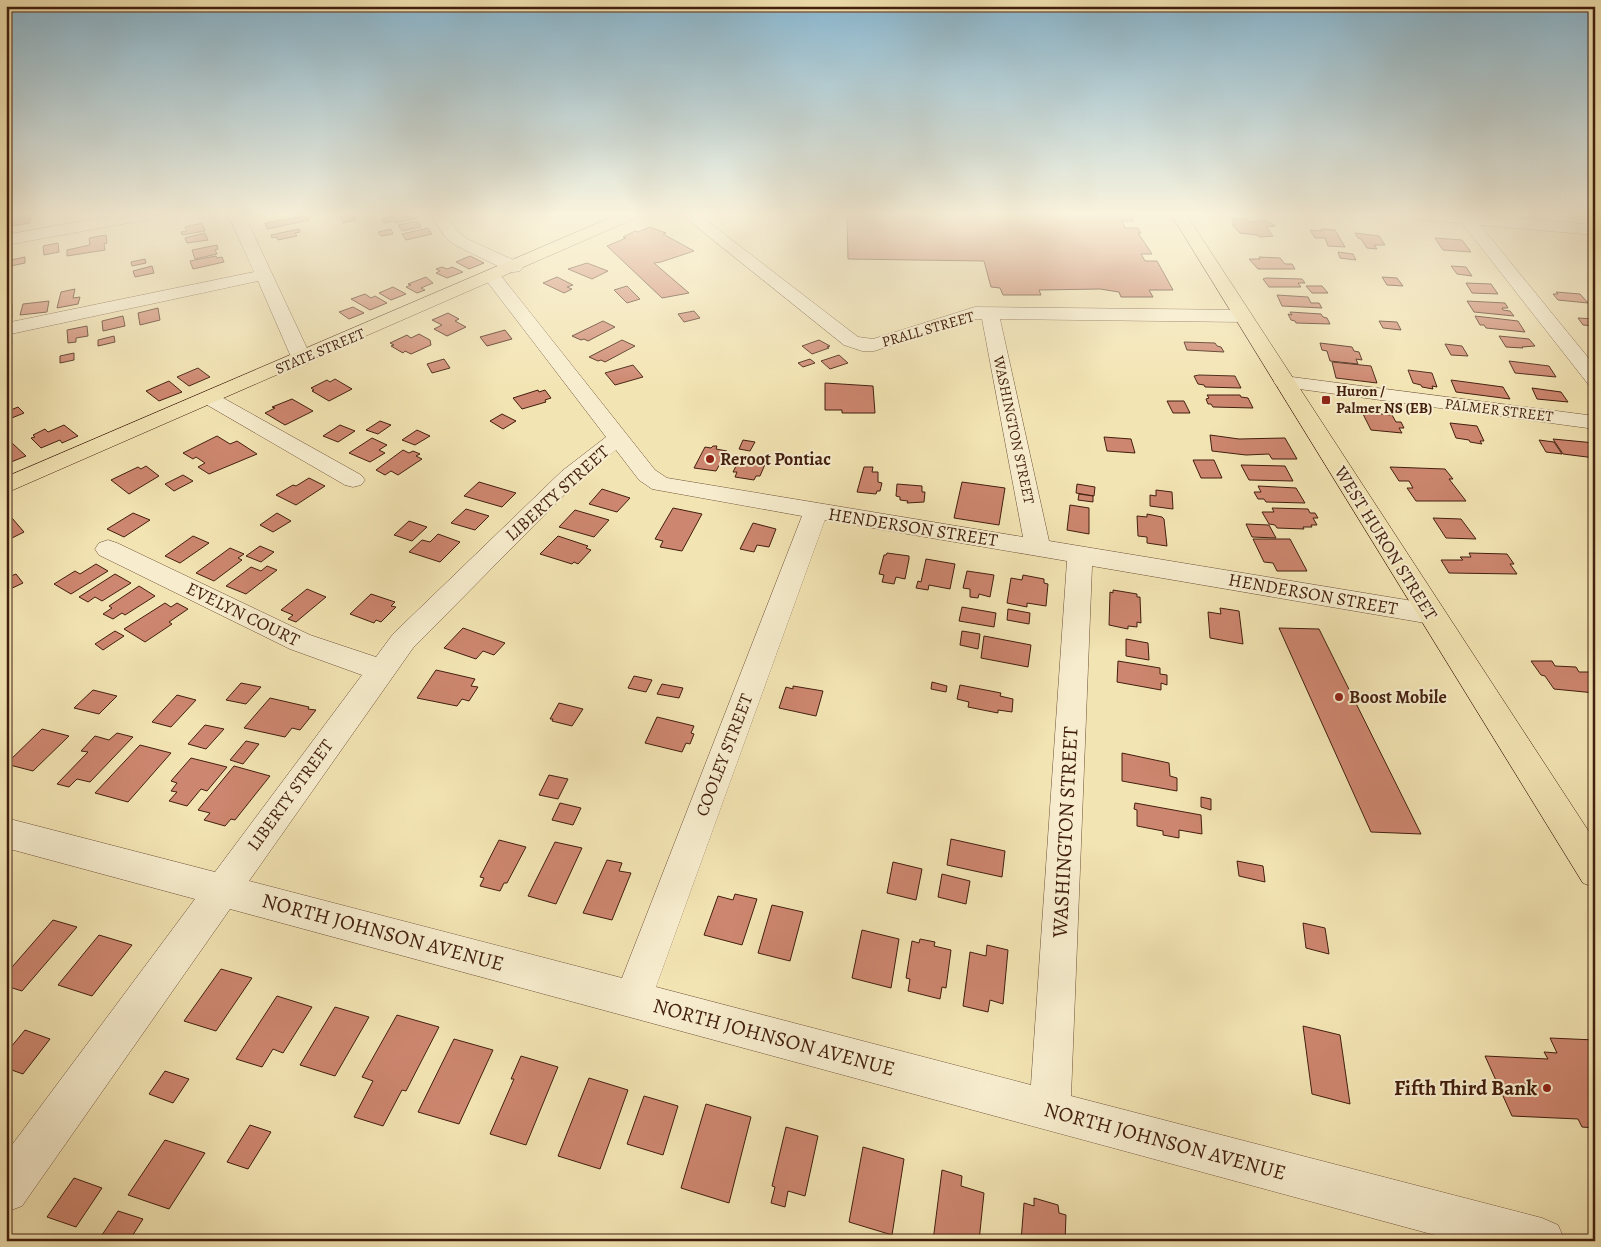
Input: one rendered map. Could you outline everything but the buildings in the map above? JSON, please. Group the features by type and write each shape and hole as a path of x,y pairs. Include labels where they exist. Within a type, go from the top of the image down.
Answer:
{"main road":[{"name":"STATE STREET","path":"6,486 500,272"},
{"name":"WEST HURON STREET","path":"1215,272 1593,866"}],"street":[{"path":"262,272 302,359"},
{"name":"HENDERSON STREET","path":"504,272 618,438 650,478 660,484 1431,614"},
{"name":"PRALL STREET","path":"764,272 857,344 874,345 975,313 1243,316"},
{"path":"1509,272 1595,380"},
{"path":"6,329 263,275"},
{"name":"WASHINGTON STREET","path":"990,314 1038,548"},
{"name":"PALMER STREET","path":"1284,382 1595,423"},
{"path":"210,398 353,480"},
{"name":"LIBERTY STREET","path":"6,1190 380,670 410,632 570,476 618,438"},
{"name":"COOLEY STREET","path":"633,999 816,511"},
{"name":"EVELYN COURT","path":"108,548 300,642 380,670"},
{"name":"WASHINGTON STREET","path":"1050,1110 1080,554"},
{"name":"NORTH JOHNSON AVENUE","path":"6,832 1542,1241"}],"place":[{"name":"Huron / Palmer NS (EB)","path":"1326,400"},
{"name":"Reroot Pontiac","path":"710,459"},
{"name":"Boost Mobile","path":"1339,697"},
{"name":"Fifth Third Bank","path":"1547,1088"}]}
